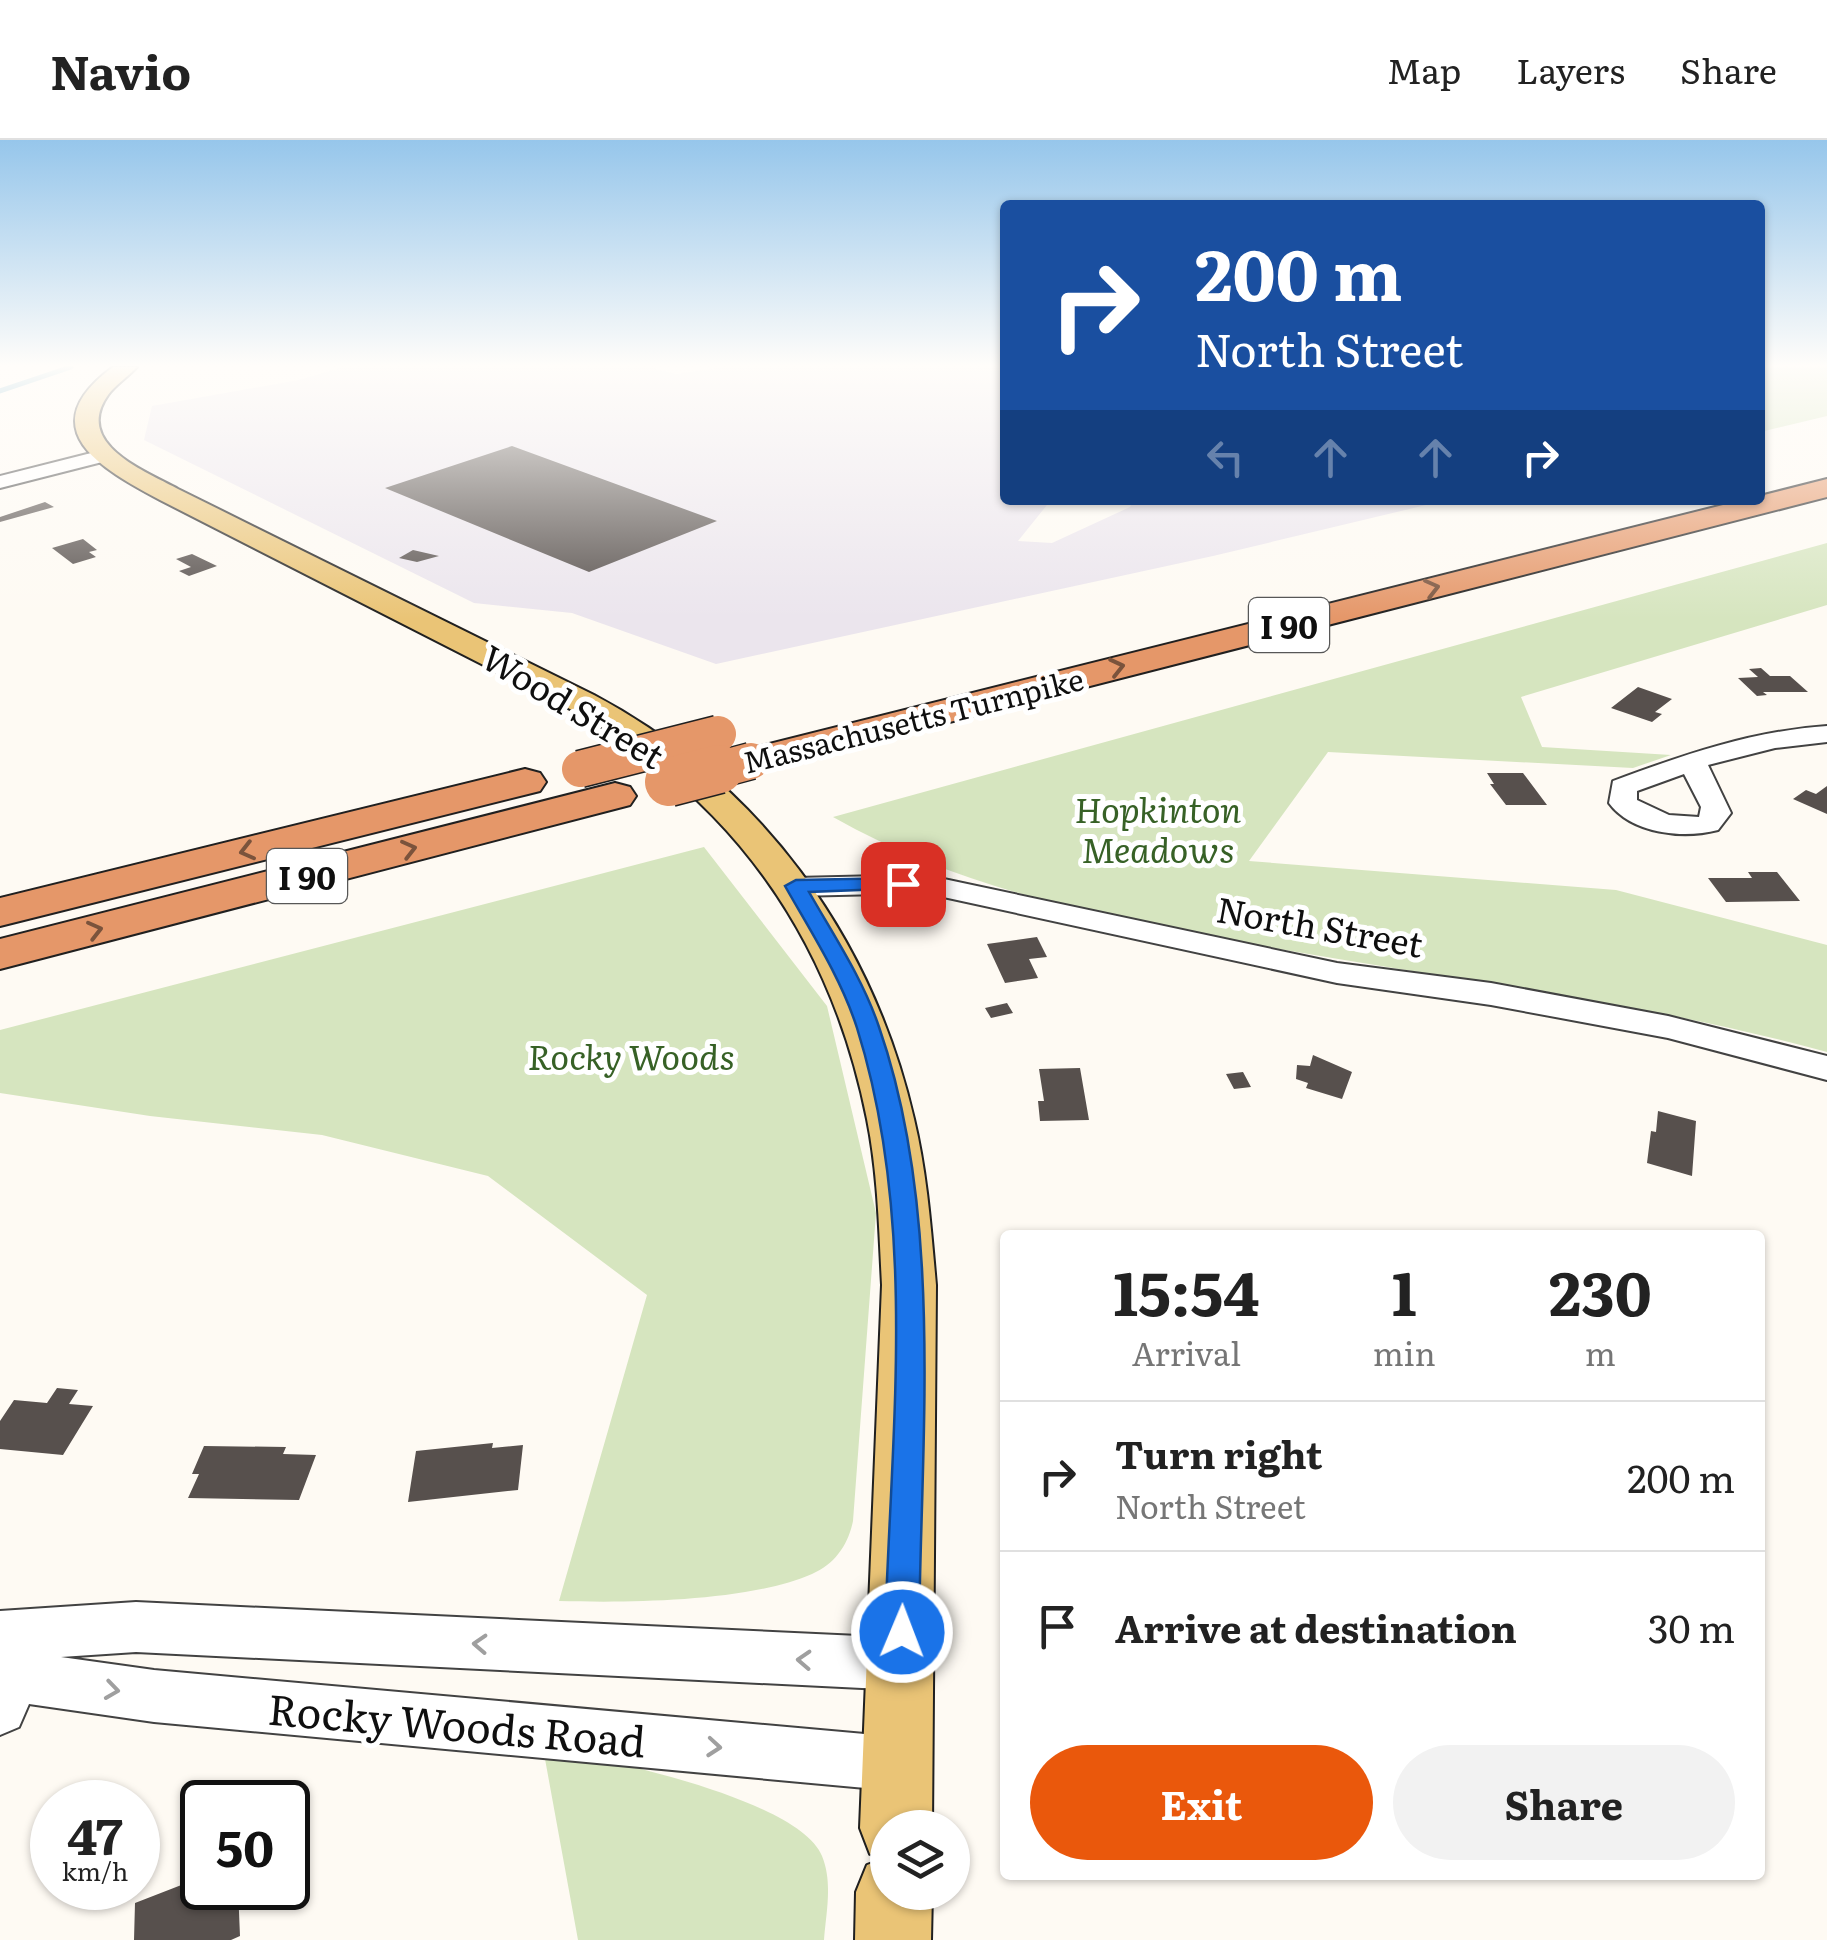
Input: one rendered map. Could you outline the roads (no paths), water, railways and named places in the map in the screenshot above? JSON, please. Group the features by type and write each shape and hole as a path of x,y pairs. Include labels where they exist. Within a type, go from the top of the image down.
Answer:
{"highway":[{"path":"1765,478 1827,462"},
{"name":"Massachusetts Turnpike","path":"1765,502 1827,488"},
{"name":"Massachusetts Turnpike","path":"794,716 1654,505"},
{"name":"Massachusetts Turnpike","path":"0,954 742,740 1754,505"},
{"name":"Massachusetts Turnpike","path":"0,912 597,783"}],"main road":[{"path":"100,451 104,456"},
{"name":"Wood Street","path":"104,456 640,736 746,826 796,886 852,986 868,1027 893,1118 901,1169 909,1285 897,1810"},
{"path":"893,1940 894,1910"}],"street":[{"path":"0,482 104,456"},
{"path":"1694,764 1776,736 1827,734"},
{"name":"North Street","path":"796,886 925,884 1337,973 1491,994 1668,1027 1827,1068"},
{"name":"Rocky Woods Road","path":"13,1664 136,1626 902,1664"},
{"name":"Rocky Woods Road","path":"13,1664 154,1696 898,1764"}],"park label":[{"name":"Hopkinton Meadows","path":"1158,828"},
{"name":"Rocky Woods","path":"631,1055"}]}
